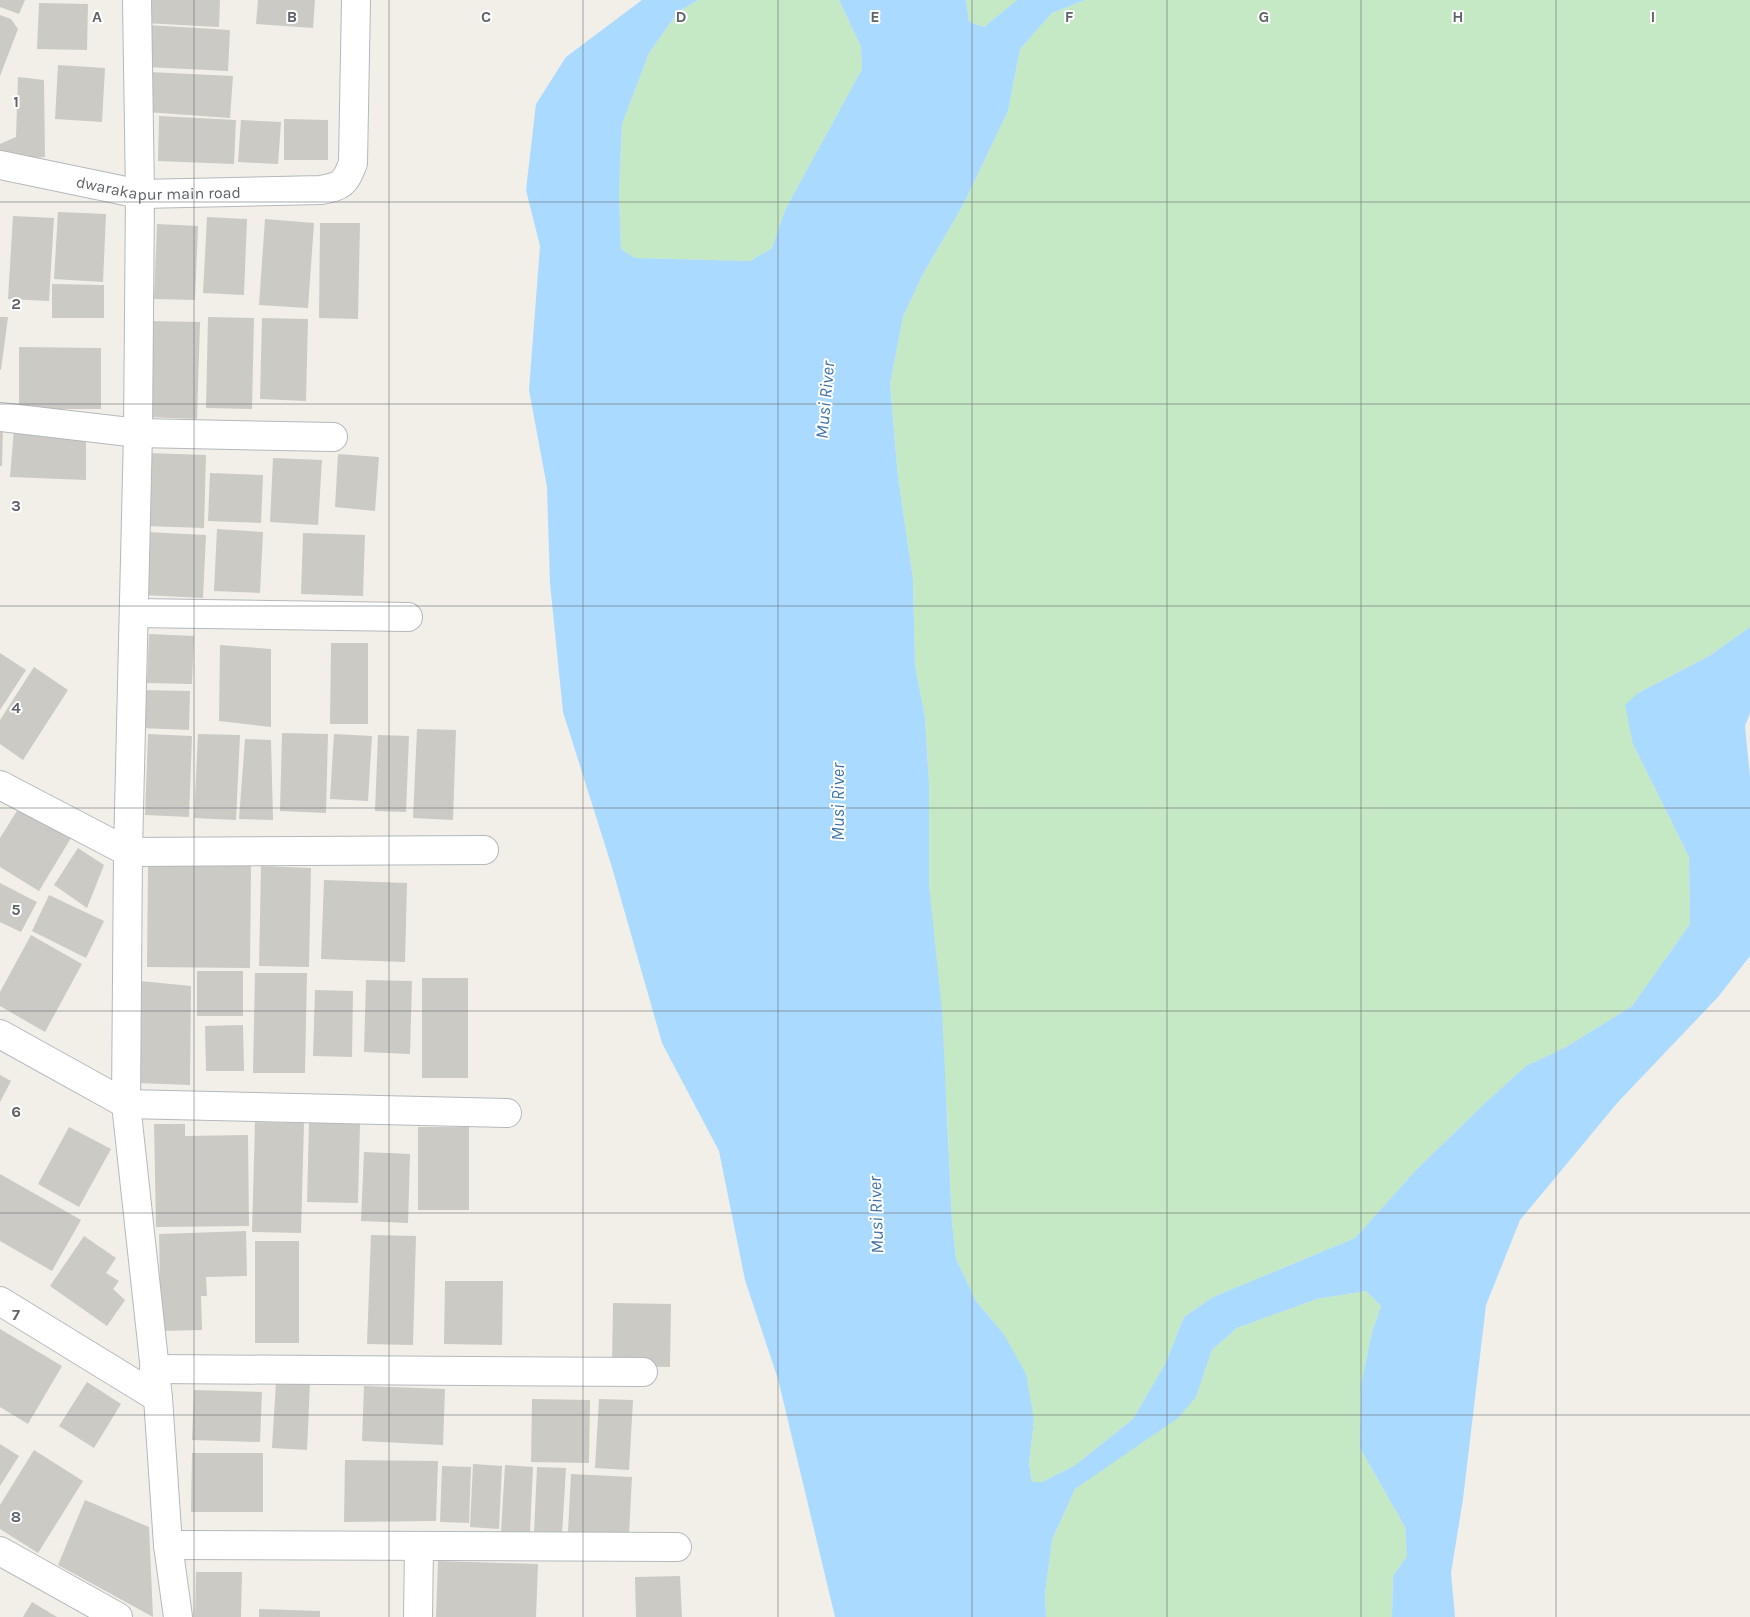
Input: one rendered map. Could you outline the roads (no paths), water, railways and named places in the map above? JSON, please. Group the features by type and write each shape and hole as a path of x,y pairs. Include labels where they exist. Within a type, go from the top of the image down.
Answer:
{"street":[{"path":"138,0 140,194 138,433 128,852 126,1104 158,1398 168,1545 178,1617"},
{"name":"dwarakapur main road","path":"0,165 140,194 321,190 339,186 348,177 353,163 356,0"},
{"path":"0,416 138,433 333,437"},
{"path":"134,612 408,617"},
{"path":"3,795 128,852 484,850"},
{"path":"0,1034 126,1104 507,1113"},
{"path":"0,1302 158,1398"},
{"path":"154,1370 643,1372"},
{"path":"168,1545 677,1547"},
{"path":"418,1617 419,1546"},
{"path":"0,1551 118,1617"}],"water":[{"name":"Musi River","path":"642,0 698,0 678,12 649,53 622,124 619,192 621,249 635,258 750,261 772,248 785,210 862,69 861,47 839,0 966,0 969,22 984,27 1017,0 1085,0 1052,13 1020,49 1008,111 963,205 923,274 903,317 890,384 898,477 913,579 915,665 925,717 929,783 929,885 942,1011 952,1222 956,1259 976,1301 1003,1333 1026,1374 1034,1420 1029,1463 1032,1482 1042,1482 1074,1466 1133,1419 1165,1364 1184,1317 1213,1297 1355,1238 1415,1171 1526,1066 1566,1047 1632,1006 1690,924 1689,857 1633,744 1625,705 1638,693 1709,656 1750,627 1750,713 1745,726 1750,777 1750,956 1718,997 1618,1102 1520,1220 1486,1305 1463,1499 1451,1573 1455,1617 1392,1617 1393,1576 1407,1556 1405,1527 1360,1448 1361,1385 1372,1332 1381,1306 1366,1291 1317,1299 1237,1328 1212,1350 1196,1397 1178,1418 1075,1489 1052,1540 1045,1594 1046,1617 835,1617 778,1379 745,1280 719,1151 662,1043 611,864 563,712 550,583 547,487 529,390 540,246 526,190 536,104 566,57"}]}
